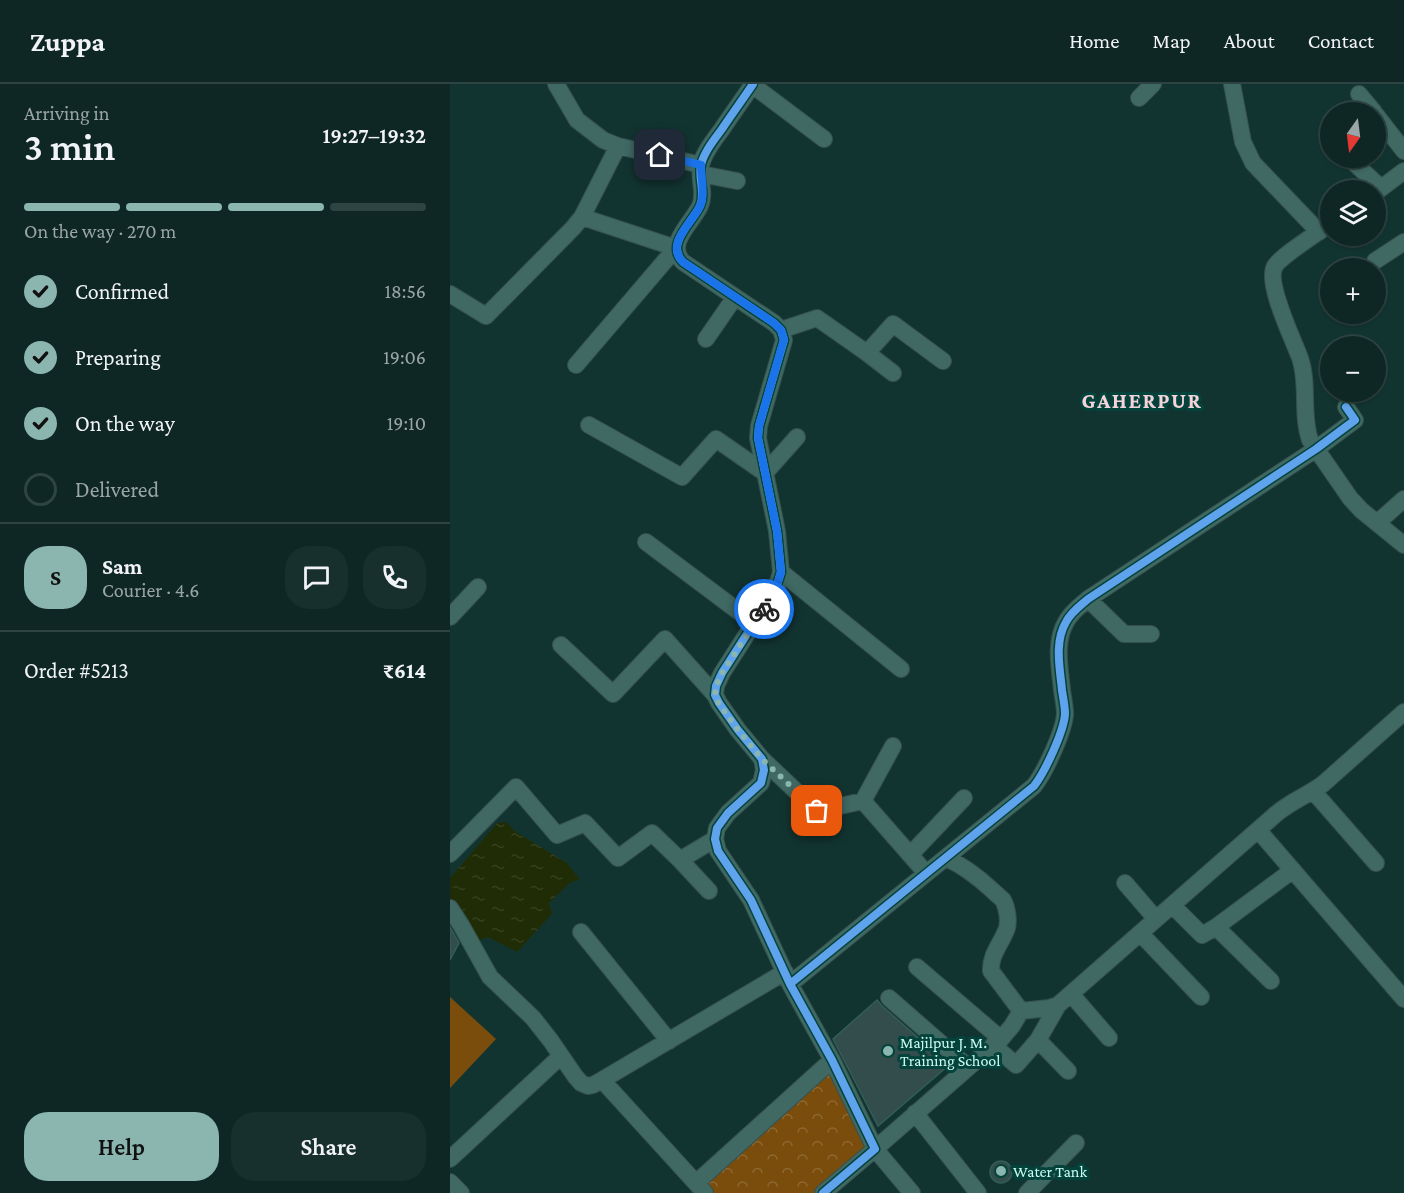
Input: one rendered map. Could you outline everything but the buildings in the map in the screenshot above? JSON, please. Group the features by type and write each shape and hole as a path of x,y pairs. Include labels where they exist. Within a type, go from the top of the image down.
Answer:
{"street":[{"path":"556,84 577,120 603,140 737,182"},
{"path":"715,695 722,673 772,595 781,572 777,531 758,438 759,426 784,339 781,330 774,323 683,262 677,256 676,248 678,240 701,205 701,170 706,152 752,84 824,139"},
{"path":"1139,98 1153,84"},
{"path":"1232,84 1243,142 1253,163 1320,224"},
{"path":"1359,94 1365,102"},
{"path":"1386,128 1404,151"},
{"path":"450,294 486,316 582,217 618,146"},
{"path":"1358,168 1369,180"},
{"path":"1386,184 1404,171"},
{"path":"582,217 676,248"},
{"path":"1320,231 1275,266 1272,277 1275,292 1303,367 1306,430 1310,440 1360,510 1404,545"},
{"path":"1380,258 1404,242"},
{"path":"576,365 676,248"},
{"path":"706,339 735,297"},
{"path":"781,330 817,318 893,373"},
{"path":"867,352 893,324 943,361"},
{"path":"450,908 490,976 533,1018 575,1076 581,1083 588,1086 788,978 946,858 1041,778 1062,728 1065,714 1059,656 1060,636 1073,612 1088,598 1316,448 1354,420 1346,407"},
{"path":"590,425 682,477 716,439 765,473"},
{"path":"765,473 797,437"},
{"path":"1377,523 1404,499"},
{"path":"646,542 754,624"},
{"path":"781,572 900,669"},
{"path":"450,617 478,587"},
{"path":"1088,598 1124,634 1151,634"},
{"path":"561,645 614,694 665,639 715,695 738,730 762,759 817,811 863,801 893,746"},
{"path":"1021,1011 1040,1010 1064,999 1283,808 1313,791 1403,715"},
{"path":"762,759 764,770 761,783 717,828 715,839 718,851 752,900 788,978 832,1060 875,1149 912,1193"},
{"path":"450,854 516,787 557,835 585,823 618,858 652,833 709,891"},
{"path":"1313,791 1376,863"},
{"path":"910,855 963,798"},
{"path":"863,801 926,873"},
{"path":"1258,830 1404,999"},
{"path":"680,860 715,839"},
{"path":"946,858 960,864 1003,900 1008,916 1008,926 993,955 990,964 991,971 1021,1011"},
{"path":"1172,904 1202,935 1293,870"},
{"path":"1125,883 1156,919"},
{"path":"1216,927 1271,981"},
{"path":"581,932 669,1041"},
{"path":"1140,933 1201,998"},
{"path":"917,967 997,1042 1016,1065 1038,1040 1064,999"},
{"path":"889,998 968,1067"},
{"path":"1064,999 1109,1038"},
{"path":"823,1193 997,1042 1012,1026 1021,1011"},
{"path":"1038,1040 1068,1071"},
{"path":"450,1159 561,1056"},
{"path":"602,1080 700,1188 832,1060"},
{"path":"915,1113 978,1193"},
{"path":"1027,1193 1076,1143"},
{"path":"450,1182 461,1193"}],"green space":[{"path":"450,997 496,1039 450,1088"},
{"path":"832,1060 875,1149 822,1193 705,1193 696,1183"}],"water":[{"path":"506,822 516,832 567,863 580,880 571,882 549,903 552,914 517,952 488,937 474,942 450,905 450,878 497,823"}],"cycle path":[{"path":"753,84 704,155 700,170 702,201 678,241 677,248 678,255 683,262 774,323 781,330 784,340 759,426 758,438 777,531 781,572 772,595 722,673 715,695 738,730 762,759 764,770 761,783 728,813 717,828 715,839 718,851 751,900 790,984 832,1060 875,1149 823,1193"},
{"path":"790,984 1034,786 1053,751 1064,721 1059,647 1062,630 1073,612 1088,599 1316,449 1355,420 1346,407"}],"way so far":[{"path":"764,609 722,673 715,695 747,742 817,811"}],"place":[{"name":"Majilpur J. M. Training School","path":"888,1051"},
{"name":"Water Tank","path":"1001,1171"}],"district":[{"name":"GAHERPUR","path":"1142,400"}],"route":[{"path":"660,155 701,165 701,205 678,240 677,256 774,323 781,330 784,339 759,426 758,438 777,531 781,572 764,609"}]}
